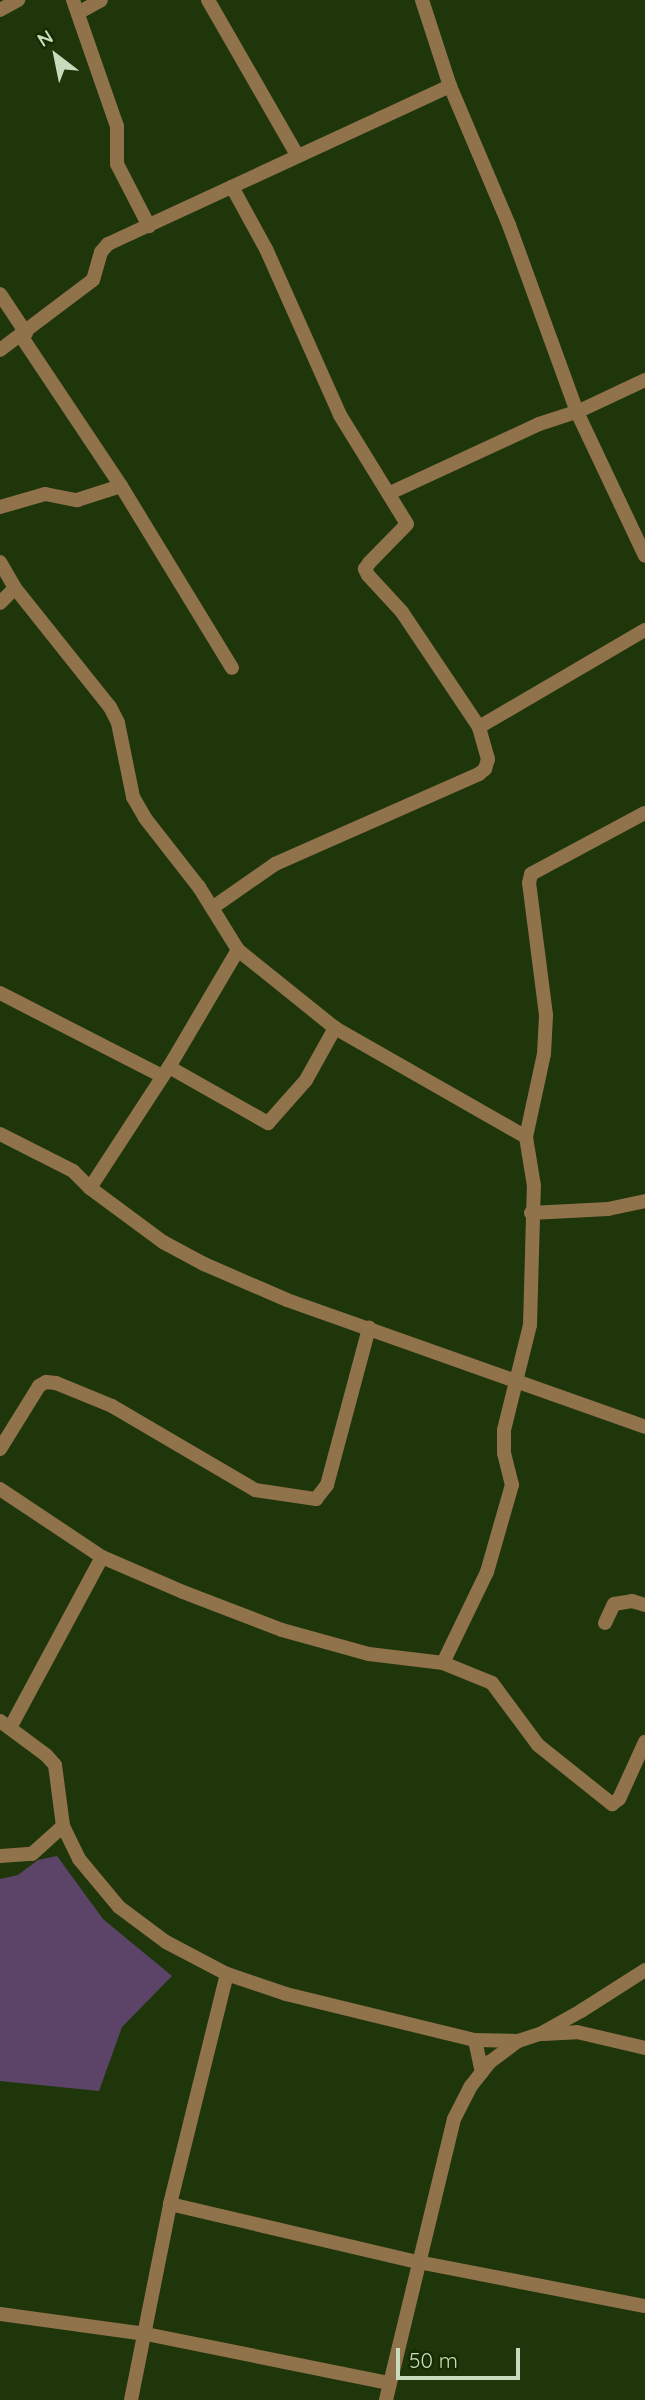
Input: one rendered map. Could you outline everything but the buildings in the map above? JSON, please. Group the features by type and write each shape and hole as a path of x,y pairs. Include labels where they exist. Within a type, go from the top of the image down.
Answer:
{"street":[{"path":"0,10 18,0"},
{"path":"101,0 75,7 117,126 117,164 149,226"},
{"path":"208,0 297,155"},
{"path":"422,0 450,86 509,225 577,412 645,556"},
{"path":"0,350 93,280 101,252 108,244 450,86"},
{"path":"212,908 275,863 479,774 485,769 488,759 479,727 402,612 365,569 407,524 390,494 356,446 266,249 232,187"},
{"path":"0,294 232,668"},
{"path":"390,494 539,424 577,412 645,380"},
{"path":"0,507 45,494 77,500 121,486"},
{"path":"0,562 16,588 110,707 118,723 133,797 145,818 212,908 238,950 335,1028 526,1137"},
{"path":"0,603 16,588"},
{"path":"479,727 645,630"},
{"path":"443,1663 487,1572 512,1485 503,1453 504,1430 507,1408 518,1379 532,1309 531,1213 534,1186 526,1137 544,1054 546,1015 529,883 531,874 645,813"},
{"path":"90,1188 238,950"},
{"path":"0,993 268,1123 306,1080 335,1028"},
{"path":"0,1134 73,1171 90,1188 183,1254 287,1300 518,1379 645,1427"},
{"path":"531,1213 608,1209 645,1201"},
{"path":"0,1449 39,1386 46,1382 56,1383 113,1406 255,1490 316,1499 327,1485 369,1328"},
{"path":"0,1489 102,1557 282,1630 369,1654 443,1663 492,1683 538,1745 612,1804 619,1799 645,1742"},
{"path":"102,1557 5,1724 55,1765 63,1826 79,1859 138,1924 227,1974 286,1994 475,2040 518,2041 540,2034 645,1970"},
{"path":"605,1623 614,1604 632,1601 645,1605"},
{"path":"0,1856 32,1854 63,1826"},
{"path":"131,2400 170,2204 227,1974"},
{"path":"577,2032 581,2011"},
{"path":"540,2034 577,2032 645,2048"},
{"path":"475,2040 482,2072"},
{"path":"386,2400 454,2119 482,2072 518,2041"},
{"path":"170,2204 418,2262 645,2306"},
{"path":"0,2314 146,2334 389,2383"}],"shaded area":[{"path":"57,1856 103,1919 172,1976 122,2027 99,2091 0,2081 0,1879 18,1875 38,1860"}]}
